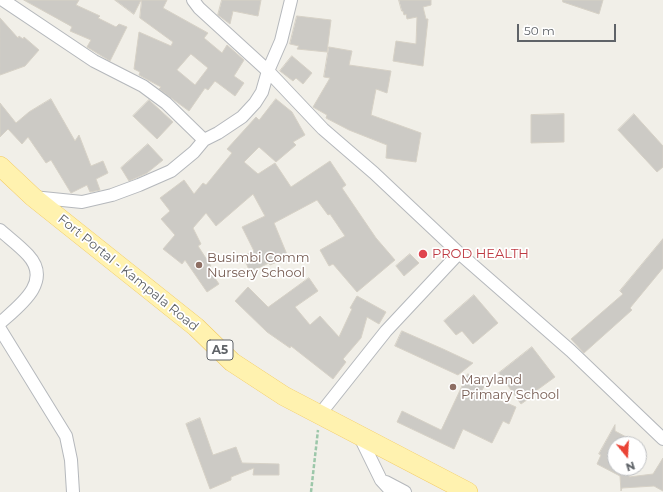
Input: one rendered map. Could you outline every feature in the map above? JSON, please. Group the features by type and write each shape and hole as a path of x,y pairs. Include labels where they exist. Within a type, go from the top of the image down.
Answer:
{"main road":[{"name":"Fort Portal - Kampala Road","path":"0,166 33,197 196,327 232,362 284,396 468,492"}],"street":[{"path":"3,0 94,61 143,86 166,103 204,140"},
{"path":"193,0 199,8 268,71 324,129 374,173 459,253 571,351 663,439"},
{"path":"33,197 82,202 112,194 171,171 194,152 204,140 218,133 242,117 255,103 262,92 268,71 281,41 292,0"},
{"path":"0,230 29,255 35,265 38,276 36,285 29,295 0,323"},
{"path":"320,414 386,331 459,253"},
{"path":"0,329 66,436 72,460 73,492"},
{"path":"359,435 381,480 392,492"},
{"path":"381,480 405,492"}],"path":[{"path":"311,492 314,455 320,414"}],"building":[{"path":"24,0 79,0 76,5 100,16 98,18 116,27 119,24 127,27 110,61 87,47 91,40 70,31 72,27"},
{"path":"115,0 141,0 134,14"},
{"path":"142,0 167,0 163,8 208,33 204,38 222,53 227,45 244,60 234,76 244,83 235,96 215,81 208,90 205,88 189,111 159,89 161,87 139,75 140,72 134,69 139,32 171,46 173,42 140,18","holes":["191,54 208,68 195,85 177,70"]},
{"path":"222,0 261,0 258,16 233,11 230,24 218,15"},
{"path":"399,0 431,0 431,5 423,7 426,19 428,19 423,66 393,61 396,41 416,44 417,17 407,19 406,14 404,15 402,11"},
{"path":"563,0 603,0 599,14 563,2"},
{"path":"297,16 331,20 327,52 297,49 299,46 290,44"},
{"path":"0,18 18,38 19,36 23,39 24,37 39,50 25,66 0,75"},
{"path":"329,47 352,51 349,65 391,71 387,93 376,89 371,115 421,133 416,162 386,158 387,145 349,130 326,118 327,115 313,107 330,78 324,77"},
{"path":"292,56 312,73 303,84 296,78 293,81 280,71"},
{"path":"51,99 75,141 79,135 91,166 103,161 108,173 96,179 100,190 90,192 87,185 71,193 51,160 46,163 28,137 22,144 8,129 0,137 0,103 16,123 29,112"},
{"path":"276,99 292,112 305,135 293,142 296,145 276,162 259,147 244,162 258,174 275,163 291,187 330,161 346,185 342,188 376,238 395,260 357,292 333,264 329,266 320,250 345,236 330,214 328,215 317,200 274,223 288,257 270,265 269,263 250,272 243,256 254,251 242,227 265,216 253,194 216,226 206,213 193,228 201,244 198,246 211,266 208,268 219,284 207,292 185,260 182,264 163,249 175,235 161,219 170,211 160,198 184,180 194,194 203,183 206,185 232,153 227,149 256,117 259,120"},
{"path":"149,100 173,122 157,139 133,116"},
{"path":"564,114 564,142 531,143 531,115"},
{"path":"634,114 663,146 663,167 657,172 618,130"},
{"path":"148,144 163,160 147,173 129,181 121,168"},
{"path":"663,239 663,268 630,308 632,310 584,353 571,339 623,294 620,291"},
{"path":"410,254 419,263 404,276 396,266"},
{"path":"309,278 318,291 295,307 310,325 320,316 339,337 352,309 350,308 357,296 386,312 379,324 367,317 361,338 343,359 346,362 333,379 291,346 290,348 267,332 235,301 248,287 268,307"},
{"path":"474,295 498,323 473,344 462,331 456,335 444,321"},
{"path":"402,331 473,363 458,375 395,346"},
{"path":"532,347 555,377 521,404 499,373"},
{"path":"468,374 486,383 481,392 516,407 509,424 503,421 492,443 463,429 454,449 397,422 402,411 441,430"},
{"path":"200,418 213,455 236,447 242,463 279,464 279,475 253,475 254,468 231,477 231,480 210,489 186,424"},
{"path":"615,425 615,431 624,436 609,436"},
{"path":"607,440 607,469 597,464 601,455 599,454"},
{"path":"663,458 663,491 654,486 622,488 621,491 620,476 647,476 653,474"}],"place":[{"name":"PROD HEALTH","path":"423,254"},
{"name":"Busimbi Comm Nursery School","path":"199,265"},
{"name":"Maryland Primary School","path":"453,387"}]}
